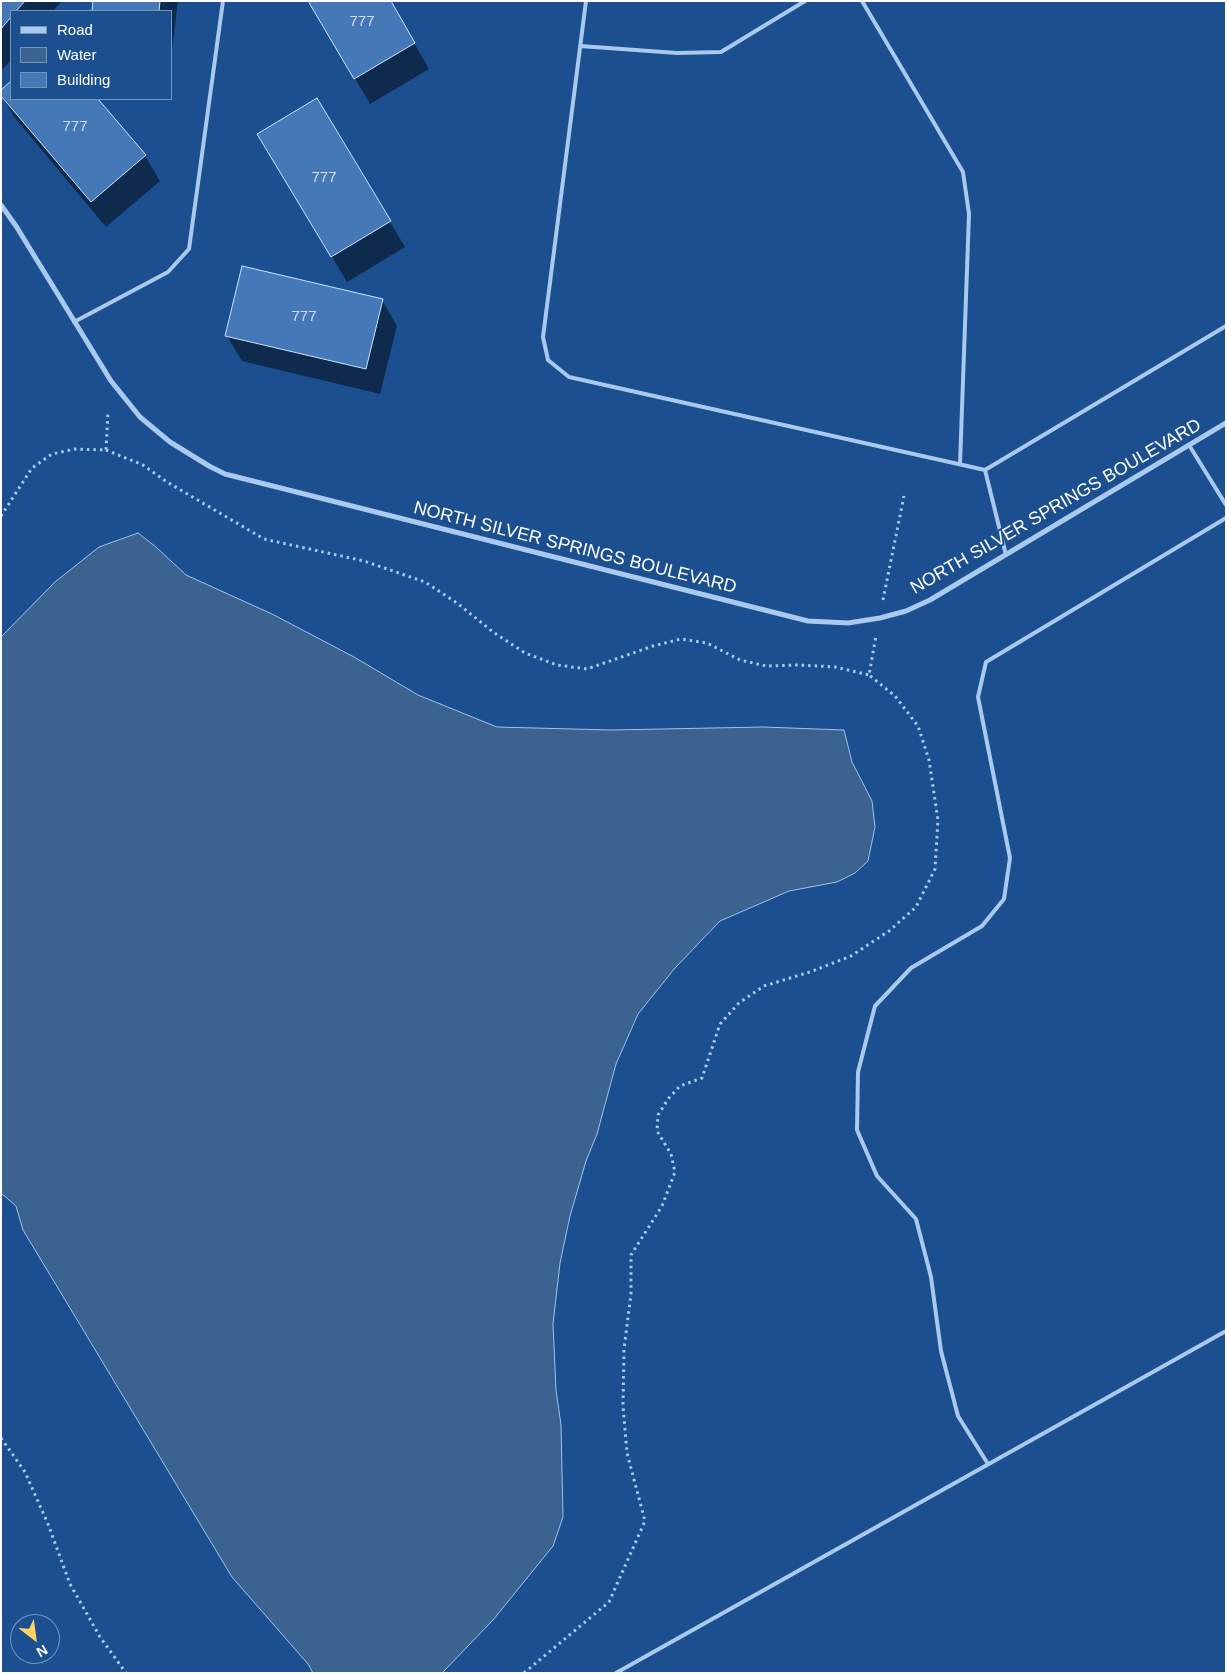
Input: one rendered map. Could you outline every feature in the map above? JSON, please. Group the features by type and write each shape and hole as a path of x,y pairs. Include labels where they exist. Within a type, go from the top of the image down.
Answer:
{"street":[{"name":"NORTH SILVER SPRINGS BOULEVARD","path":"1,205 16,226 111,381 140,417 170,442 208,466 225,474 808,621 848,623 880,618 906,611 930,600 1226,423"}],"lane":[{"path":"74,322 168,272 189,249 223,1"},
{"path":"586,1 543,337 548,360 569,377 985,470 1226,326"},
{"path":"580,46 677,53 721,52 805,1"},
{"path":"862,1 964,172 969,214 960,464"},
{"path":"1189,446 1226,505"},
{"path":"985,470 1006,555"},
{"path":"988,1464 958,1416 941,1351 931,1277 916,1219 877,1176 857,1130 858,1072 875,1006 911,968 982,926 1004,898 1010,858 978,697 986,662 1226,518"},
{"path":"616,1673 1226,1331"}],"path":[{"path":"106,450 108,412"},
{"path":"1,516 32,468 52,454 75,450 106,450 142,465 167,482 264,539 364,561 425,582 457,602 493,632 525,653 557,665 587,669 681,638 707,643 740,660 766,666 835,667 869,675 895,696 918,726 929,760 938,820 935,869 916,907 889,931 851,956 810,972 764,986 739,1002 720,1024 702,1078 680,1086 668,1099 658,1115 657,1131 671,1154 675,1172 662,1206 631,1256 631,1294 624,1349 623,1406 627,1453 645,1521 610,1602 524,1673"},
{"path":"869,675 904,496"},
{"path":"1,1438 25,1472 48,1524 70,1584 100,1637 126,1673"}],"water":[{"path":"138,533 186,575 272,614 354,657 418,695 497,727 611,730 763,727 844,730 852,762 872,801 875,827 868,861 855,873 837,882 789,891 720,921 675,968 638,1014 616,1064 597,1134 586,1161 570,1216 560,1263 553,1324 556,1390 561,1425 563,1517 553,1546 493,1620 442,1673 313,1673 308,1664 232,1577 23,1230 16,1206 1,1193 1,637 55,582 99,547"}],"building":[{"path":"1,1 25,1 17,10 10,10 10,18 1,29"},
{"path":"93,1 160,1 159,10 92,10"},
{"path":"308,1 391,1 415,43 354,79"},
{"path":"10,82 10,100 99,100 146,155 91,202 1,96 1,90"},
{"path":"317,98 391,221 331,257 257,134"},
{"path":"242,266 383,299 366,369 225,336"}]}
